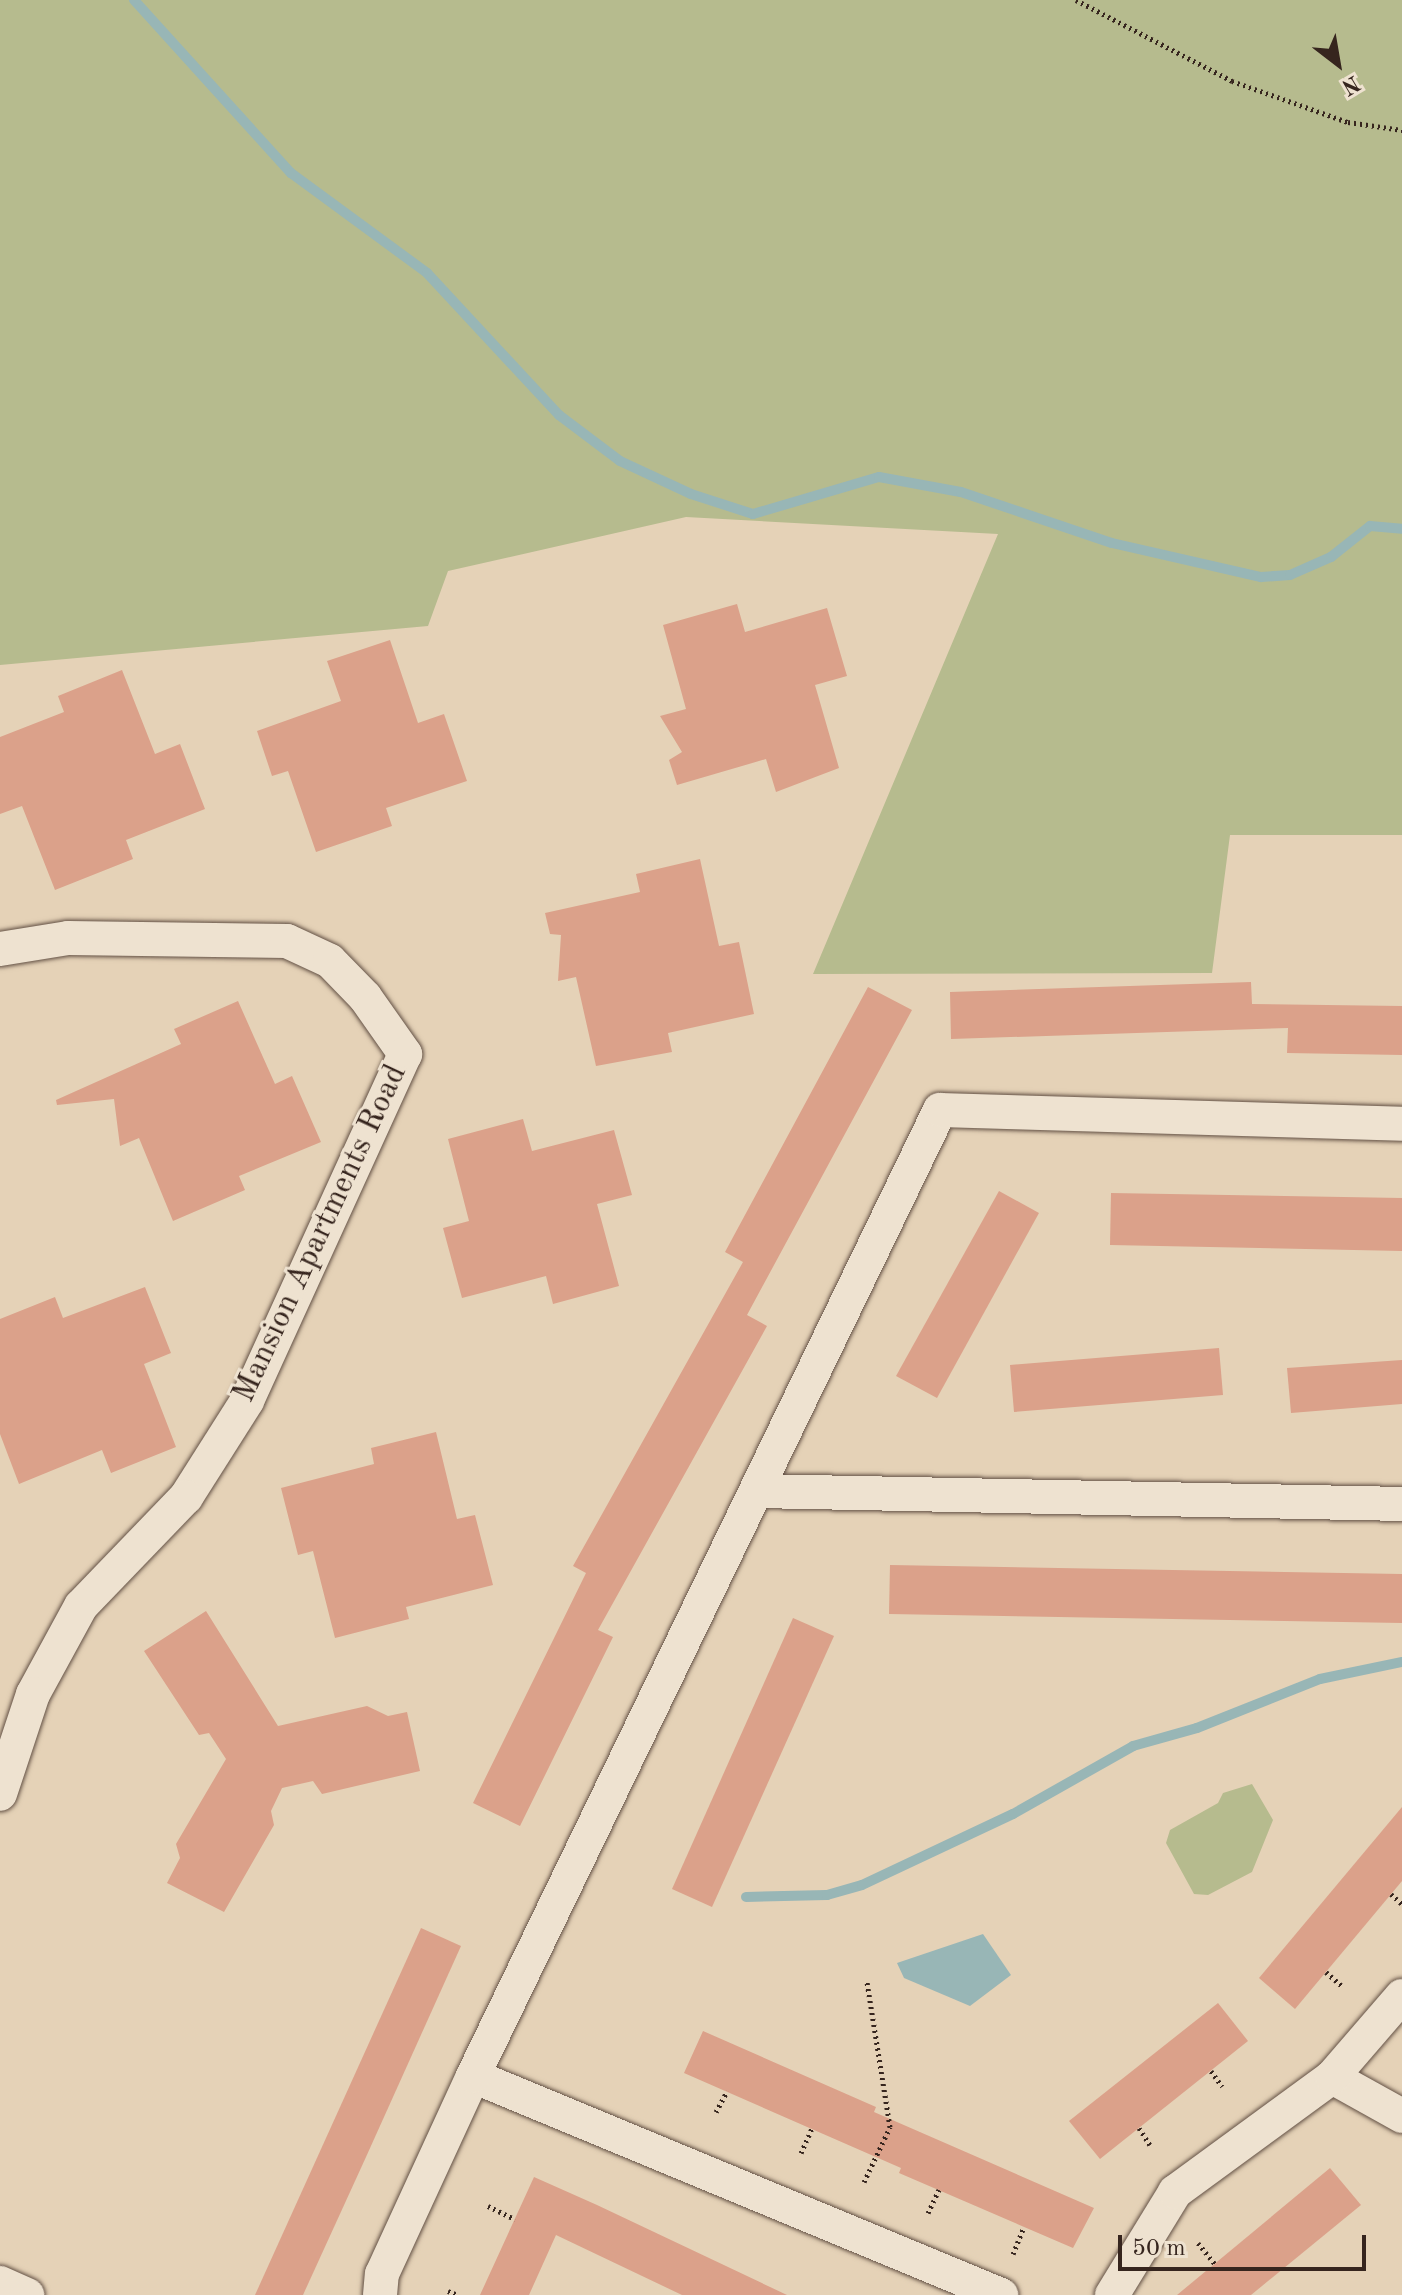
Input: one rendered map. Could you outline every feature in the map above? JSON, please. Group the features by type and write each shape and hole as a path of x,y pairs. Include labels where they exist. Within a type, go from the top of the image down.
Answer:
{"street":[{"name":"Mansion Apartments Road","path":"0,949 68,938 287,941 330,961 365,997 405,1054 247,1401 186,1497 81,1606 33,1694 0,1794"},
{"path":"380,2295 382,2274 473,2076 940,1110 1402,1124"},
{"path":"757,1491 1402,1504"},
{"path":"1112,2295 1175,2192 1332,2077 1402,1996"},
{"path":"473,2076 1001,2295"},
{"path":"1332,2077 1402,2116"},
{"path":"0,2283 27,2295"}],"path":[{"path":"1076,0 1232,81 1348,122 1402,130"},
{"path":"1391,1894 1402,1904"},
{"path":"1326,1972 1342,1986"},
{"path":"864,2182 890,2127 867,1981"},
{"path":"1211,2071 1222,2086"},
{"path":"716,2112 727,2091"},
{"path":"801,2153 812,2128"},
{"path":"1139,2128 1150,2145"},
{"path":"928,2213 939,2189"},
{"path":"488,2206 515,2219"},
{"path":"1013,2254 1024,2227"},
{"path":"1198,2243 1215,2264"},
{"path":"448,2291 458,2295"}],"green space":[{"path":"0,0 1402,0 1402,835 1230,835 1212,973 813,974 998,534 686,517 448,571 428,626 0,665"},
{"path":"1252,1784 1273,1820 1252,1872 1208,1895 1194,1894 1166,1843 1170,1830 1218,1803 1223,1793"}],"water":[{"path":"983,1934 1011,1975 970,2006 904,1978 897,1963"}],"building":[{"path":"737,604 745,632 827,608 847,676 815,685 839,768 776,792 766,759 677,785 669,760 682,752 660,716 686,709 663,625"},
{"path":"390,640 418,723 444,714 467,781 386,808 392,826 316,852 288,771 272,776 257,731 341,701 327,661"},
{"path":"122,670 155,754 180,744 205,809 126,840 133,859 55,890 22,806 0,814 0,737 64,712 58,696"},
{"path":"700,859 719,946 739,942 754,1014 668,1033 672,1052 596,1066 576,977 558,981 561,935 550,934 545,913 640,892 636,874"},
{"path":"1251,982 1252,1004 1402,1006 1402,1055 1287,1053 1288,1028 951,1039 950,992"},
{"path":"868,987 912,1010 747,1315 767,1326 598,1630 613,1637 520,1826 473,1803 586,1573 573,1566 743,1262 725,1252"},
{"path":"238,1001 275,1084 292,1076 321,1142 239,1176 245,1190 173,1221 139,1138 120,1146 114,1099 57,1105 56,1100 181,1044 174,1029"},
{"path":"523,1119 532,1151 614,1130 632,1195 597,1204 619,1286 553,1304 546,1276 462,1298 443,1228 469,1221 448,1139"},
{"path":"999,1191 1039,1213 937,1398 896,1376"},
{"path":"1111,1193 1402,1198 1402,1251 1110,1245"},
{"path":"145,1287 171,1353 144,1364 176,1447 111,1473 102,1450 19,1484 0,1434 0,1319 55,1297 63,1318"},
{"path":"1219,1348 1223,1395 1014,1412 1010,1365"},
{"path":"1402,1360 1402,1404 1291,1413 1287,1368"},
{"path":"436,1432 457,1519 475,1515 493,1585 406,1607 409,1619 335,1638 313,1551 298,1555 281,1488 374,1464 371,1448"},
{"path":"890,1565 1402,1574 1402,1623 889,1614"},
{"path":"206,1611 278,1726 367,1706 388,1716 407,1712 420,1771 322,1794 313,1781 282,1788 271,1811 274,1825 224,1912 167,1883 180,1858 176,1844 226,1759 209,1733 199,1735 144,1651"},
{"path":"793,1618 834,1636 712,1907 672,1889"},
{"path":"1402,1807 1402,1881 1295,2009 1259,1978"},
{"path":"421,1928 461,1946 366,2157 303,2295 255,2295"},
{"path":"1218,2003 1248,2041 1100,2159 1069,2121"},
{"path":"703,2031 876,2107 874,2112 1094,2208 1073,2248 899,2173 901,2168 684,2073"},
{"path":"1330,2168 1361,2205 1251,2295 1177,2295"},
{"path":"534,2177 787,2295 682,2295 556,2235 529,2295 480,2295"}],"waterway":[{"path":"134,0 291,173 427,273 559,415 620,461 691,494 753,514 879,477 961,492 1112,543 1261,577 1290,575 1331,557 1370,526 1402,529"},
{"path":"746,1897 827,1895 862,1885 1013,1814 1133,1746 1197,1728 1320,1679 1402,1662"}]}
